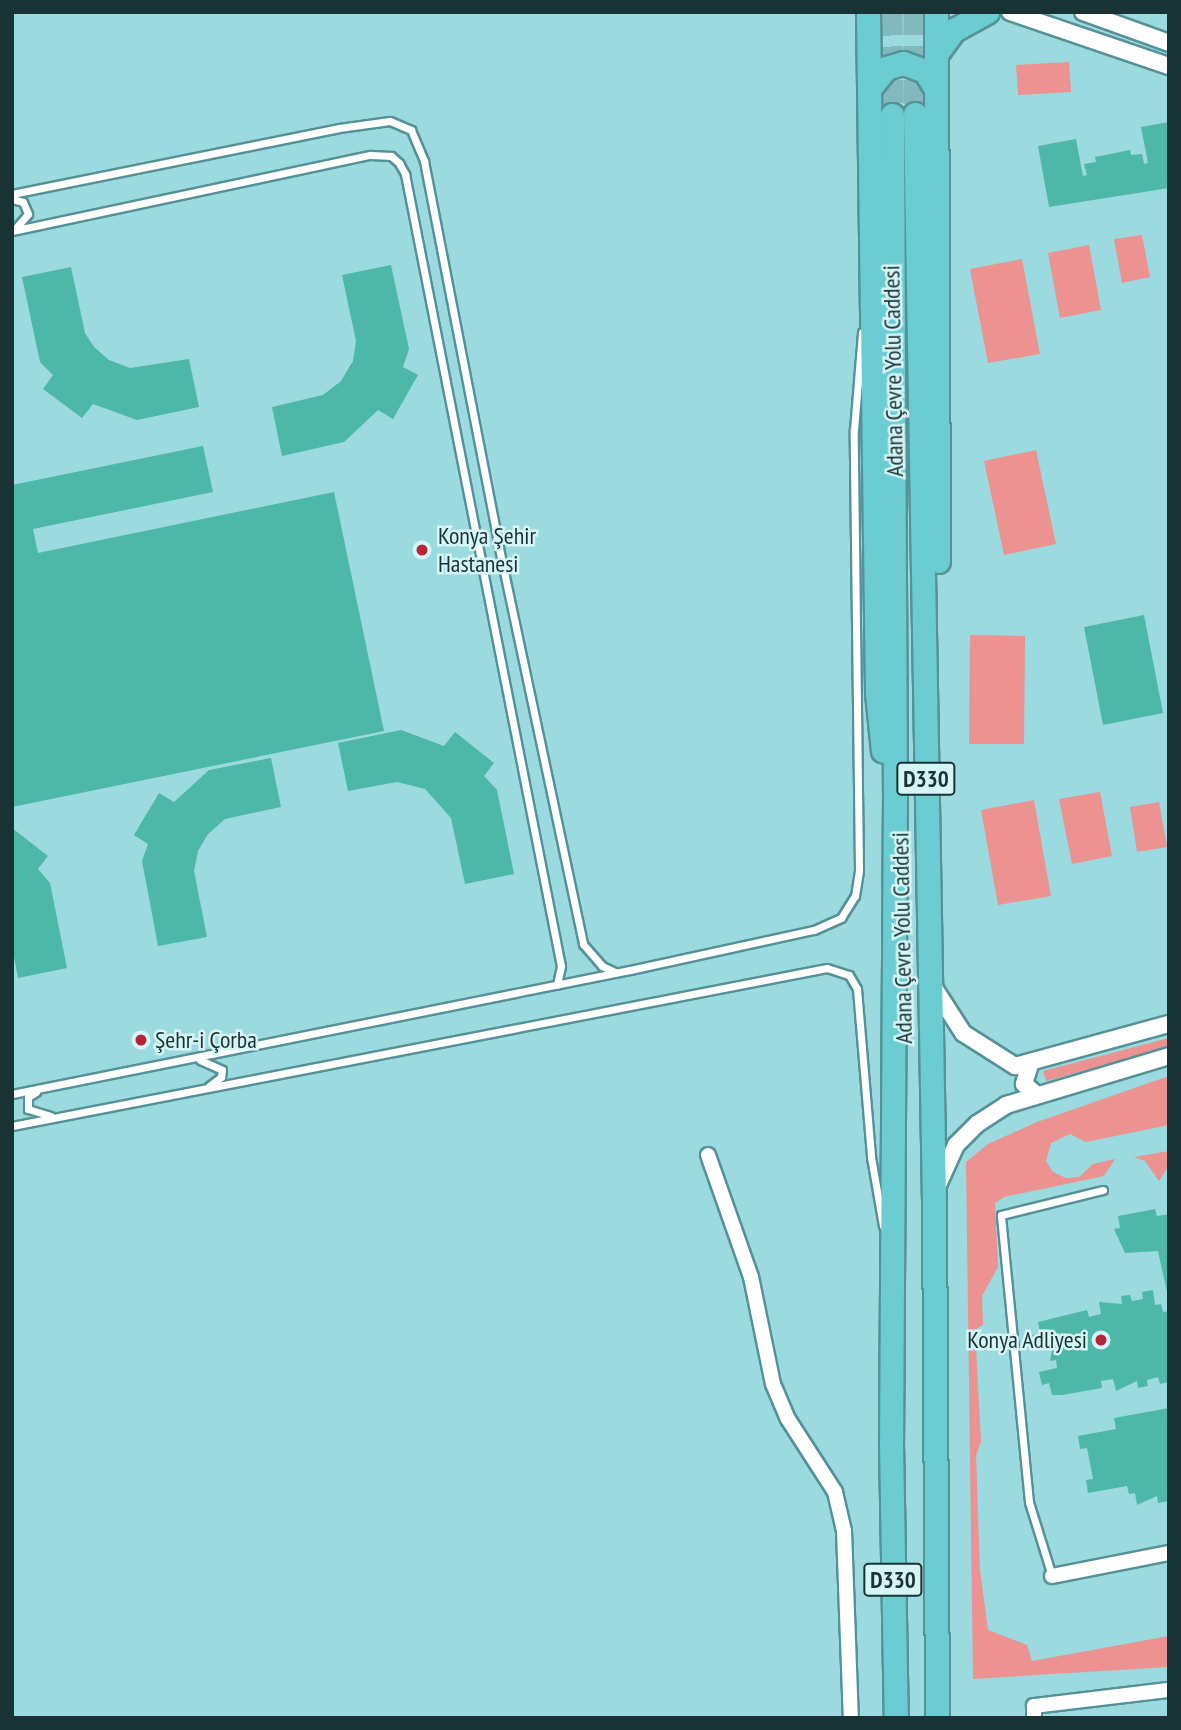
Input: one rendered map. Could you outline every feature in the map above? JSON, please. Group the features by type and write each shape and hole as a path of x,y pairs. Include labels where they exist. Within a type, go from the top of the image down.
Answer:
{"highway":[{"path":"925,767 937,642 936,12"},
{"path":"937,53 954,30 987,12"},
{"path":"867,19 878,706 895,795"},
{"path":"869,89 887,68 903,63 925,71 936,89"},
{"name":"Adana Çevre Yolu Caddesi","path":"915,114 934,1198 937,1718"},
{"name":"Adana Çevre Yolu Caddesi","path":"891,115 895,795 892,1256 896,1718"}],"street":[{"path":"1010,12 1169,66"},
{"path":"1083,12 1169,43"},
{"path":"929,977 947,1012 973,1042 1015,1066 1030,1065 1169,1024"},
{"path":"934,1198 945,1164 967,1133 996,1111 1036,1094 1169,1056"},
{"path":"1030,1065 1024,1084 1036,1094"},
{"path":"708,1155 751,1277 773,1384 788,1419 835,1492 844,1531 850,1718"},
{"path":"1052,1576 1169,1553"},
{"path":"1034,1718 1034,1706 1169,1690"}],"lane":[{"path":"12,197 339,128 390,121 411,130 424,161 502,561 583,944 602,966 616,973"},
{"path":"12,230 371,155 391,156 399,163 405,174 561,966 557,985"},
{"path":"12,197 23,202 28,214 12,230"},
{"path":"12,1094 616,973 831,925 841,918 855,896 859,870 854,429 870,283"},
{"path":"12,1126 810,969 835,969 849,975 857,989 874,1183 892,1256"},
{"path":"194,1059 214,1063 222,1070 216,1083 198,1090"},
{"path":"46,1088 28,1097 28,1109 38,1116 67,1116"},
{"path":"1052,1576 1029,1502 1000,1215 1103,1190"}],"shaded area":[{"path":"1069,62 1071,92 1018,95 1016,65"},
{"path":"1142,235 1150,277 1122,283 1114,239"},
{"path":"1089,245 1101,310 1060,318 1048,253"},
{"path":"1022,259 1040,354 988,363 970,269"},
{"path":"1036,450 1056,544 1004,555 984,461"},
{"path":"970,635 1025,636 1024,744 969,744"},
{"path":"1100,792 1112,856 1072,864 1059,799"},
{"path":"1034,800 1051,896 998,905 981,810"},
{"path":"1159,802 1167,847 1137,852 1130,807"},
{"path":"1169,1038 1169,1048 1046,1081 1043,1071"},
{"path":"1169,1076 1169,1125 1086,1142 1070,1134 1051,1143 1046,1161 1053,1172 1066,1178 1079,1177 1093,1164 1115,1159 1104,1176 1004,1197 995,1203 998,1267 982,1296 983,1325 975,1330 981,1441 976,1456 980,1570 988,1630 1027,1645 1032,1661 1169,1636 1169,1667 973,1679 966,1162 988,1144 1037,1122"},
{"path":"1169,1151 1169,1165 1159,1181 1145,1161 1134,1157"}],"building":[{"path":"1169,122 1169,188 1049,207 1038,146 1076,139 1083,176 1087,175 1084,164 1096,162 1095,157 1130,150 1131,155 1142,154 1144,164 1148,163 1141,127"},
{"path":"391,265 409,349 403,367 418,375 393,419 378,410 344,442 282,456 272,407 323,395 341,381 353,361 356,341 342,275"},
{"path":"71,267 85,333 94,347 109,360 130,368 189,359 199,407 137,420 93,404 82,418 43,389 53,375 40,362 22,277"},
{"path":"203,446 213,492 33,529 38,553 334,492 384,731 12,807 12,485"},
{"path":"1144,615 1163,713 1103,725 1084,627"},
{"path":"401,730 444,746 455,732 494,763 484,776 497,790 514,874 465,884 451,818 425,789 397,782 348,791 338,743"},
{"path":"271,758 281,807 225,819 208,834 198,851 194,871 207,937 158,946 142,861 148,844 134,835 159,793 174,802 209,770"},
{"path":"12,828 48,856 38,869 50,883 67,968 18,978 12,946"},
{"path":"1155,1209 1157,1216 1169,1214 1169,1301 1158,1251 1125,1253 1114,1229 1120,1228 1118,1216"},
{"name":"Konya Adliyesi","path":"1153,1290 1155,1305 1161,1304 1163,1312 1169,1311 1169,1382 1160,1384 1158,1377 1147,1380 1148,1386 1138,1388 1137,1381 1116,1391 1113,1379 1101,1381 1102,1388 1062,1395 1052,1395 1049,1383 1042,1385 1039,1372 1057,1368 1056,1360 1050,1361 1053,1345 1035,1348 1032,1335 1040,1333 1038,1322 1087,1310 1089,1317 1101,1314 1099,1302 1122,1304 1121,1296 1130,1295 1132,1301 1143,1299 1142,1292"},
{"name":"Konya Adliyesi","path":"1169,1408 1169,1501 1158,1503 1157,1496 1137,1505 1135,1493 1129,1494 1127,1486 1088,1493 1086,1480 1093,1479 1087,1448 1080,1449 1078,1436 1116,1429 1114,1418"}],"tunnel":[{"path":"891,12 892,115"},
{"path":"915,12 915,114"}],"place":[{"name":"Konya Şehir Hastanesi","path":"422,550"},
{"name":"Şehr-i Çorba","path":"141,1040"},
{"name":"Konya Adliyesi","path":"1101,1340"}]}
